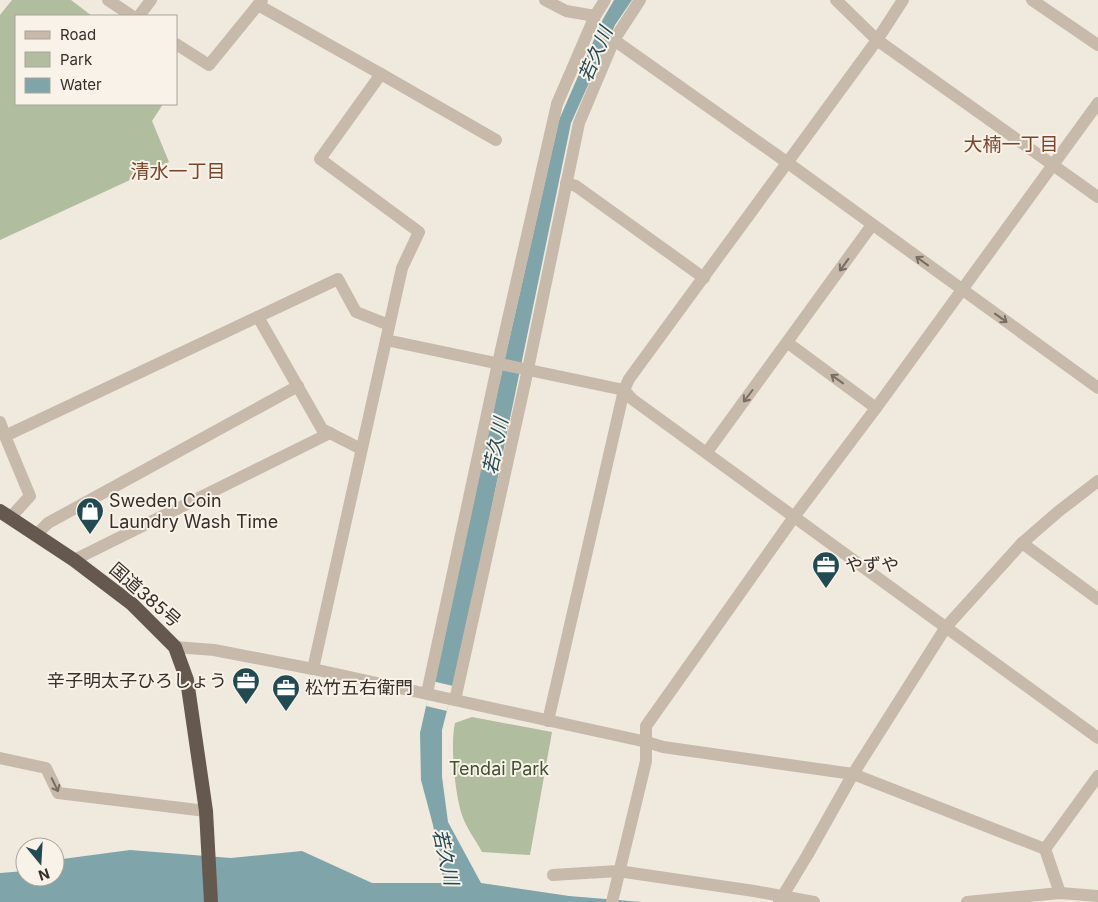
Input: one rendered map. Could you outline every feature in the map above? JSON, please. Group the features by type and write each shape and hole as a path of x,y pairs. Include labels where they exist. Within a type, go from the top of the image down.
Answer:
{"highway":[{"name":"国道385号","path":"5,515 74,560 132,604 175,647 187,680 206,812 210,902"}],"street":[{"path":"108,0 130,15"},
{"path":"140,15 150,0"},
{"path":"544,0 566,12 595,16"},
{"path":"428,694 498,363 557,104 595,16 605,0"},
{"path":"452,700 528,370 579,123 614,40 640,0"},
{"path":"836,0 877,40 1098,197"},
{"path":"548,722 624,390 629,379 877,40 903,0"},
{"path":"1032,0 1098,44"},
{"path":"178,45 209,65 260,3 496,140"},
{"path":"614,40 788,163 1098,388"},
{"path":"313,668 402,268 419,232 320,159 381,74"},
{"path":"612,902 646,761 646,726 794,517 876,408 1052,165 1097,107"},
{"path":"566,183 576,186 704,278"},
{"path":"706,452 788,343 872,225"},
{"path":"5,436 338,280 356,312 389,325"},
{"path":"258,316 322,429 361,449"},
{"path":"386,340 624,390 632,399 1098,738"},
{"path":"788,343 876,408"},
{"path":"36,535 48,523 298,386"},
{"path":"0,422 30,496 5,515"},
{"path":"74,560 330,433"},
{"path":"779,902 853,774 946,627 1022,543 1098,481"},
{"path":"1022,543 1098,599"},
{"path":"175,647 214,650 313,668 548,722 647,742 662,747 853,774 1045,849 1060,893"},
{"path":"0,758 46,768 58,792 206,812"},
{"path":"1045,849 1098,776"},
{"path":"553,875 617,878 754,890 814,902"},
{"path":"967,902 1060,893 1098,896"}],"green space":[{"path":"12,0 71,0 91,15 15,15 15,105 162,105 152,121 169,162 0,240 0,15"},
{"name":"Tendai Park","path":"472,717 552,732 530,855 482,852 464,820 459,806 455,782 453,743 455,723"}],"water":[{"name":"若久川","path":"614,0 632,0 615,25 571,123 461,656 442,730 442,777 448,822 481,883 569,896 642,902 0,902 0,873 15,872 15,887 65,887 65,859 130,850 231,858 302,851 372,883 444,883 433,825 421,780 420,733 559,120 603,19"}],"pier":[{"path":"432,681 453,686 447,711 426,706"}],"place":[{"name":"Sweden Coin Laundry Wash Time","path":"90,535"},
{"name":"やずや","path":"826,589"},
{"name":"辛子明太子ひろしょう","path":"246,705"},
{"name":"松竹五右衛門","path":"286,712"}],"district":[{"name":"大楠一丁目","path":"1011,144"},
{"name":"清水一丁目","path":"178,171"}]}
